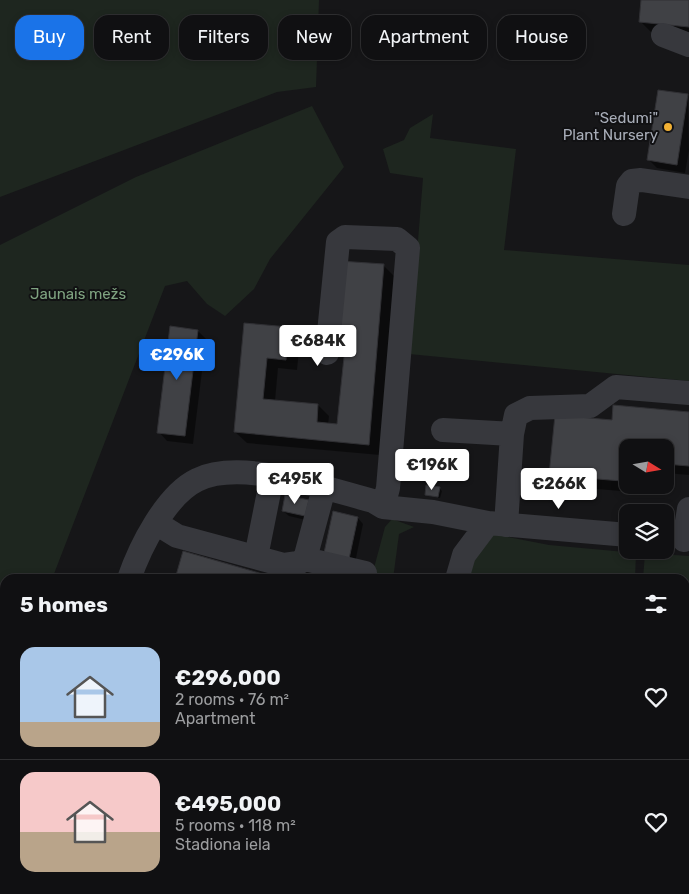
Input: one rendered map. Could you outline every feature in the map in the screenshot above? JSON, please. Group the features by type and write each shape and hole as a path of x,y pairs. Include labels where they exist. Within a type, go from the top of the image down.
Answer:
{"street":[{"path":"663,34 689,45"},
{"path":"624,214 628,186 632,181 641,180 689,187"},
{"path":"327,353 338,242 345,236 397,239 408,248 388,488 383,507"},
{"path":"458,574 464,554 497,524 516,415 530,408 590,406 616,387 689,393"},
{"path":"443,430 512,434"},
{"path":"131,574 156,523 180,491 198,479 237,471 272,476 373,500 383,507 433,512 497,524 619,534"},
{"path":"256,557 272,476"},
{"path":"305,559 324,488"},
{"path":"679,540 689,508"},
{"path":"156,523 177,536 284,565 298,563 305,559 365,573"}],"green space":[{"path":"0,0 319,0 318,15 278,15 278,60 317,60 316,87 277,92 0,197"},
{"name":"Jaunais mežs","path":"312,106 344,167 270,259 254,289 225,316 207,304 187,281 165,286 54,574 0,574 0,245 136,177"},
{"path":"433,114 430,138 516,149 504,250 689,265 689,381 409,354 423,178 390,173 383,149 404,140 410,128"},
{"path":"392,519 414,527 399,534 394,574 372,574 385,527"},
{"path":"492,534 549,545 619,551 619,559 636,559 635,574 467,574 471,558"},
{"path":"674,555 689,556 689,574 643,574 645,559 674,559"}],"building":[{"path":"641,0 689,0 689,27 639,22"},
{"name":"\"Sedumi\" Plant Nursery","path":"658,90 688,94 677,165 647,160"},
{"path":"339,261 384,264 369,445 234,432 244,323 289,327 286,360 267,358 263,399 318,404 317,422 337,424 346,338 333,338"},
{"path":"170,326 198,330 185,436 157,433"},
{"path":"613,405 689,412 689,466 674,465 674,439 619,439 619,481 549,475 555,415 612,420"},
{"path":"426,485 440,487 438,497 425,495"},
{"path":"285,495 309,500 305,516 282,511"},
{"path":"333,511 358,517 349,559 324,553"},
{"path":"183,551 263,574 176,574"}],"place":[{"name":"\"Sedumi\" Plant Nursery","path":"668,127"}]}
